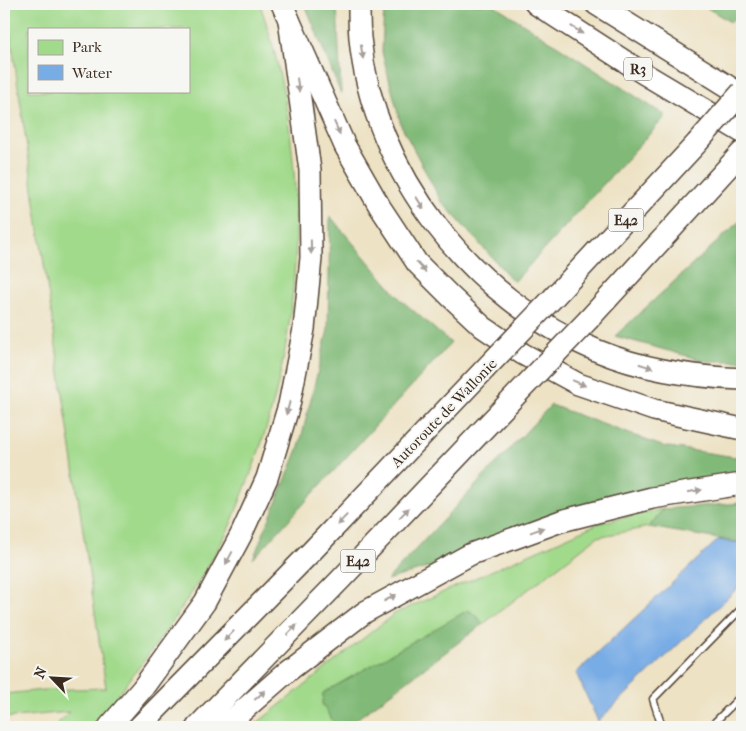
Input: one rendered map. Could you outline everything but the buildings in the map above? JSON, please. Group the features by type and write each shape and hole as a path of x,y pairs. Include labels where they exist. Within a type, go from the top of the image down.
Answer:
{"highway":[{"path":"359,4 360,37 366,79 380,123 397,163 422,206 449,242 481,274 508,299 546,325 598,351 654,369 708,378 742,379"},
{"name":"R3","path":"536,4 643,73 742,132"},
{"name":"R3","path":"596,4 742,94"},
{"path":"623,4 644,33"},
{"path":"286,12 345,146 380,207 418,263 483,327 523,354 578,384 654,410 742,429"},
{"path":"108,727 142,689 205,602 241,535 267,478 289,405 304,329 311,258 310,170 286,12"},
{"name":"Autoroute de Wallonie","path":"139,727 312,551 554,297 742,94"},
{"name":"E42","path":"196,727 348,572 589,319 737,158"},
{"path":"224,727 288,671 365,612 470,554 579,516 652,498 742,484"}],"lane":[{"path":"662,727 653,699 742,608"},
{"path":"710,727 742,695"}],"green space":[{"path":"6,4 260,4 277,63 289,124 295,185 296,248 291,309 281,370 266,430 234,516 210,564 170,625 135,673 90,727 54,727 70,712 4,718 4,694 44,690 106,688"},
{"path":"305,4 337,4 341,94"},
{"path":"384,4 493,4 666,116 514,282 441,201 401,125 382,52"},
{"path":"701,4 742,4 742,15 730,22"},
{"path":"330,216 401,300 451,343 253,559 299,447 328,330"},
{"path":"742,219 742,361 705,361 615,336"},
{"path":"551,405 662,446 742,458 742,473 676,482 541,519 430,567 387,580"},
{"path":"742,503 742,543 649,527 663,509"},
{"path":"663,509 649,527 597,537 483,624 477,616 322,704 337,727 252,727 394,614 599,523"},
{"path":"468,610 477,616 483,624 346,727 337,727 322,704 323,693"}],"water":[{"path":"718,540 742,543 742,584 598,721 576,673"}]}
